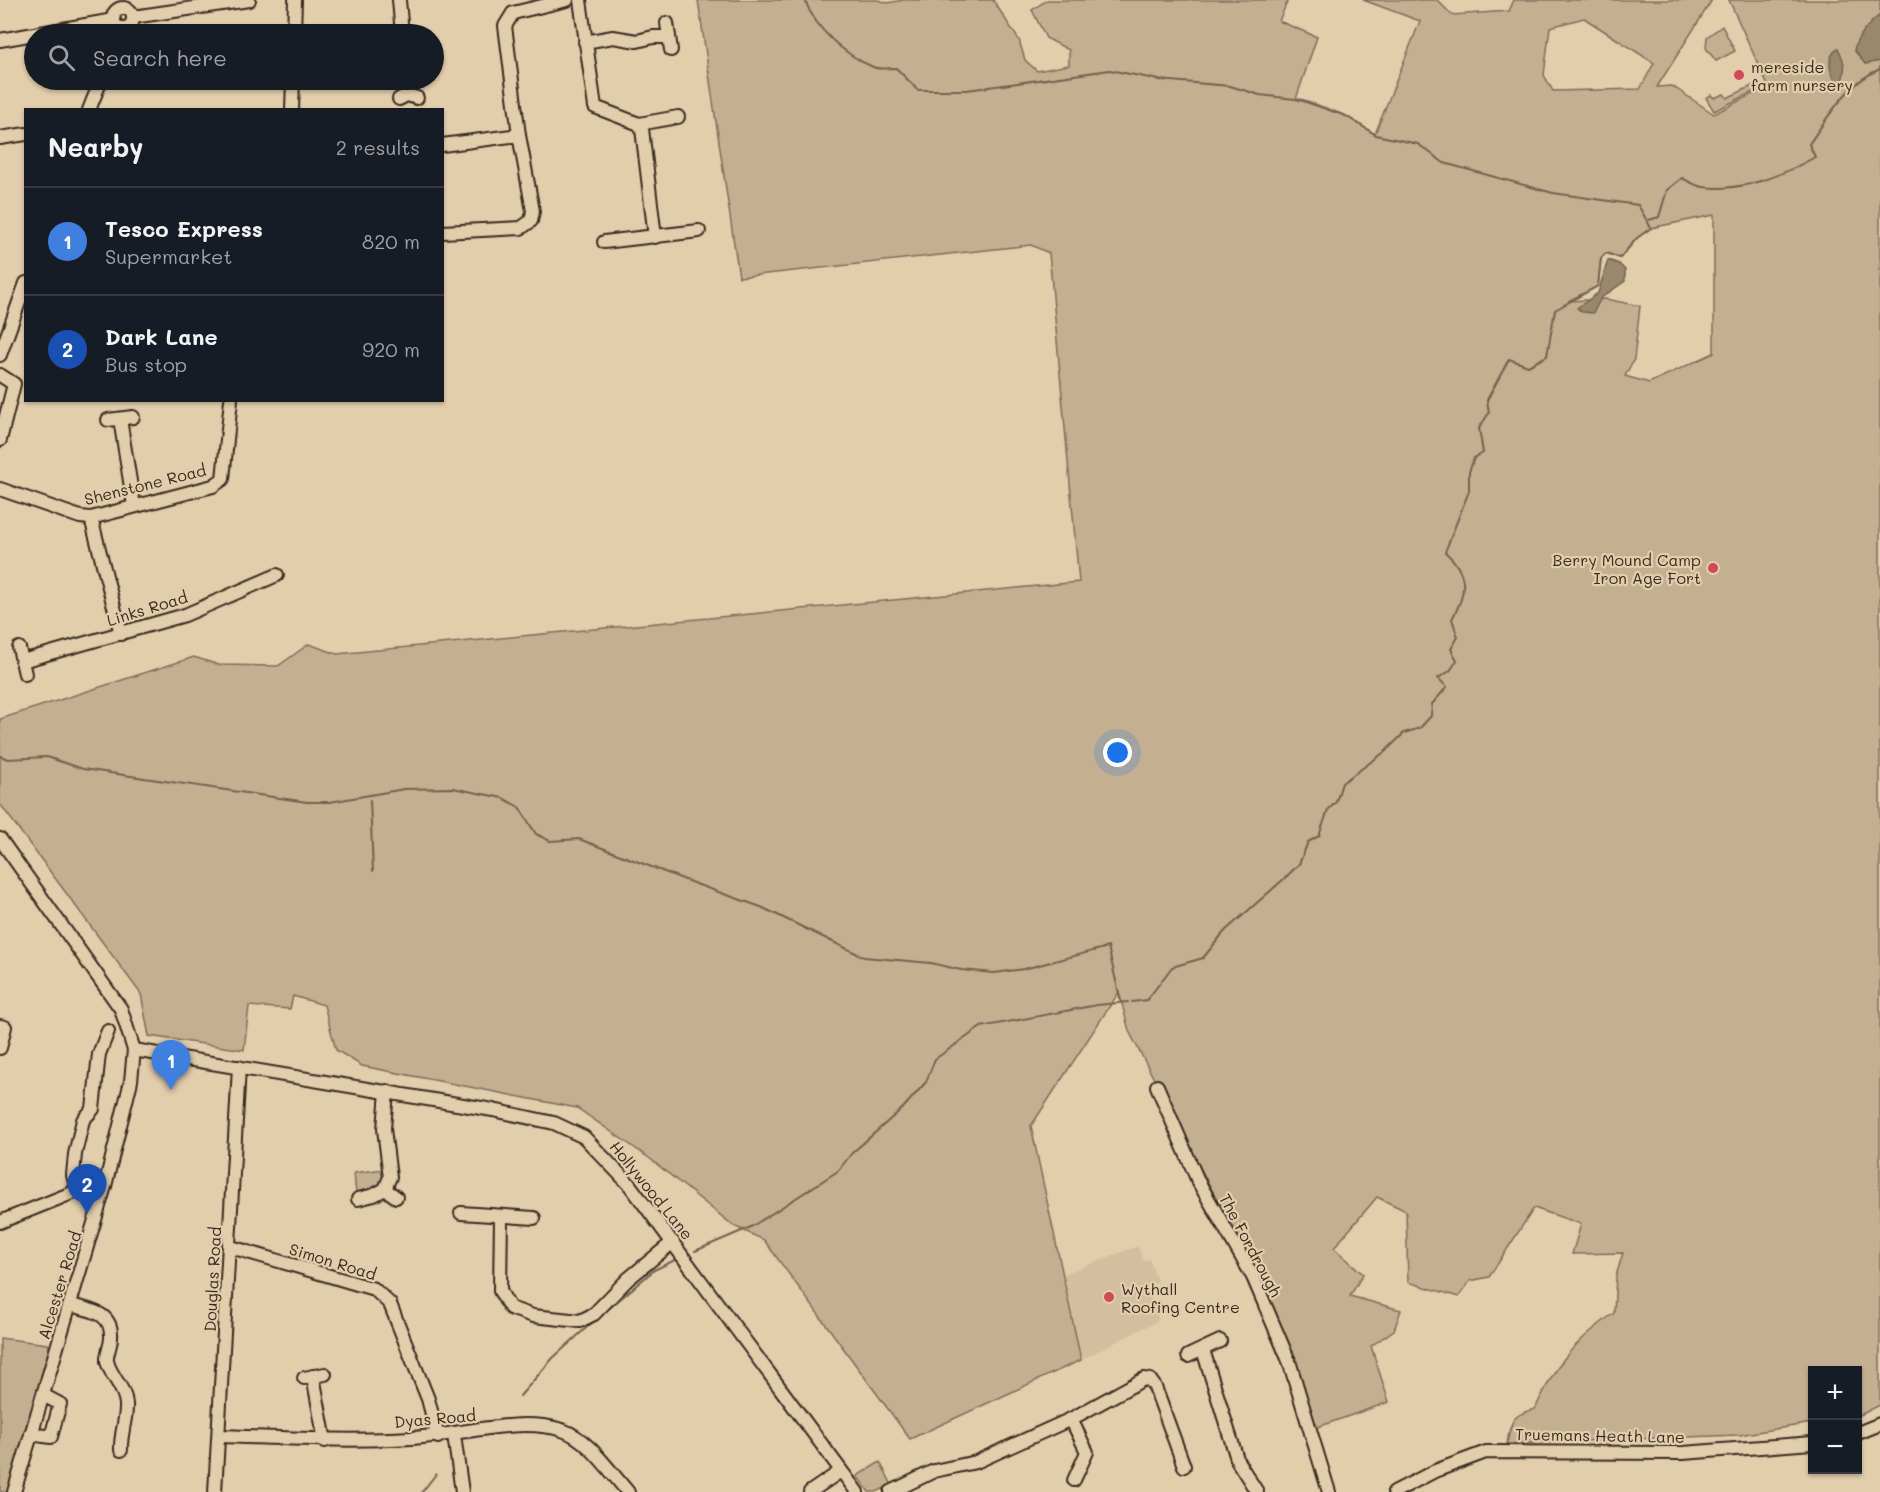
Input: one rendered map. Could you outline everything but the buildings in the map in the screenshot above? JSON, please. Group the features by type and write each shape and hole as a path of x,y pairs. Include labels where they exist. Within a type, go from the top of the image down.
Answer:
{"street":[{"path":"129,9 249,0"},
{"path":"294,24 295,0"},
{"path":"399,0 401,24"},
{"path":"444,232 521,228 531,221 533,211 504,31 506,22 513,13 567,0"},
{"path":"580,0 595,106 639,124 678,117"},
{"path":"667,23 671,50"},
{"path":"0,40 24,36"},
{"path":"585,42 613,37 637,41 669,36"},
{"path":"90,108 96,90"},
{"path":"292,108 293,90"},
{"path":"407,90 408,97"},
{"path":"639,124 655,237"},
{"path":"0,138 24,134"},
{"path":"444,145 519,135"},
{"path":"604,242 699,231"},
{"path":"0,355 24,288"},
{"path":"0,375 14,384 0,441"},
{"name":"Shenstone Road","path":"0,489 91,518 220,482 223,479 231,402"},
{"path":"121,419 134,506"},
{"path":"91,518 121,634"},
{"name":"Links Road","path":"22,661 185,615 277,575"},
{"path":"19,648 26,674"},
{"name":"Alcester Road","path":"0,839 121,1009 134,1050 131,1081 105,1186 14,1492"},
{"path":"0,1026 5,1027 0,1048"},
{"path":"78,1191 73,1175 75,1154 82,1120 93,1109 99,1054 109,1037"},
{"name":"Hollywood Lane","path":"134,1050 387,1091 534,1119 572,1131 597,1148 673,1242 857,1492"},
{"name":"Douglas Road","path":"215,1492 231,1247 239,1067"},
{"name":"The Fordrough","path":"1157,1086 1198,1181 1253,1277 1289,1361 1329,1492"},
{"path":"358,1198 374,1195 385,1189 390,1177 384,1130 387,1091"},
{"path":"0,1222 78,1191 105,1186"},
{"path":"385,1189 396,1197"},
{"path":"461,1213 534,1218"},
{"path":"501,1216 499,1283 503,1298 510,1308 548,1318 580,1321 594,1314 627,1279 673,1242"},
{"name":"Simon Road","path":"231,1247 374,1289 384,1296 390,1304 428,1398 438,1437"},
{"path":"70,1305 101,1314 108,1321 111,1337 107,1361 122,1388 126,1404 120,1436 121,1450"},
{"path":"1188,1356 1220,1341"},
{"path":"1203,1350 1238,1462 1257,1492"},
{"path":"314,1376 325,1440"},
{"path":"891,1492 934,1471 976,1462 1071,1419 1144,1379 1150,1380 1186,1460"},
{"path":"31,1434 51,1437 60,1404 43,1395"},
{"path":"1071,1419 1087,1452 1074,1480"},
{"path":"1862,1431 1880,1424"},
{"name":"Dyas Road","path":"219,1436 325,1440 438,1437 525,1425 564,1430 593,1453 628,1492"},
{"path":"454,1435 462,1492"},
{"name":"Truemans Heath Lane","path":"1394,1492 1436,1471 1486,1452 1656,1454 1808,1443"},
{"path":"810,1492 841,1471"}],"shaded area":[{"path":"698,0 878,0 888,3 903,0 993,0 1019,40 1025,60 1037,71 1069,65 1069,50 1046,38 1032,10 1047,0 1288,0 1279,21 1317,37 1296,99 1346,116 1375,134 1420,21 1363,0 1437,0 1452,15 1509,11 1514,0 1712,0 1657,87 1672,86 1714,114 1768,86 1729,0 1880,0 1880,15 1859,38 1865,64 1880,61 1880,1405 1862,1414 1862,1366 1808,1366 1808,1424 1739,1435 1507,1444 1513,1420 1535,1409 1551,1378 1567,1355 1614,1313 1616,1276 1623,1253 1572,1254 1581,1224 1534,1208 1489,1277 1470,1281 1459,1297 1408,1282 1406,1211 1377,1197 1334,1248 1363,1274 1350,1296 1401,1310 1394,1330 1371,1346 1389,1402 1312,1429 1296,1363 1240,1244 1129,1031 1119,992 1031,1126 1081,1360 910,1439 764,1240 734,1226 649,1158 577,1108 362,1066 336,1050 324,1005 293,996 290,1009 249,1006 244,1050 149,1036 141,994 0,804 0,719 194,657 219,665 278,666 309,644 337,654 1079,582 1049,253 1031,245 739,277","holes":["1584,18 1654,63 1640,89 1553,91 1544,75 1550,27","1714,215 1714,353 1649,383 1625,376 1634,359 1640,306 1606,299 1568,301 1598,286 1601,258 1606,253 1620,258 1637,238 1651,228"]},
{"path":"1880,15 1880,61 1865,64 1854,50 1855,45 1864,30"},
{"path":"1722,26 1735,51 1716,61 1706,48 1707,37"},
{"path":"1838,48 1844,67 1843,77 1838,86 1831,71 1830,61"},
{"path":"1754,85 1757,90 1714,111 1706,98 1711,95 1714,98 1724,94 1727,98"},
{"path":"1608,260 1619,264 1625,270 1625,281 1601,298 1593,313 1582,312 1577,308 1598,293"},
{"path":"384,1169 385,1178 380,1187 356,1194 354,1173"},
{"name":"Wythall Roofing Centre","path":"1138,1246 1143,1261 1149,1259 1158,1282 1146,1287 1159,1320 1081,1360 1064,1274"},
{"path":"0,1338 48,1344 49,1347 45,1371 8,1492 0,1492"},
{"path":"880,1462 892,1485 876,1492 869,1492 857,1476"}],"waterway":[{"path":"805,0 824,31 852,56 875,68 896,68 918,90 967,90 1110,70 1159,80 1230,86 1260,95 1303,100 1346,116 1376,135 1418,144 1444,163 1553,193 1638,205 1651,228 1637,238 1620,258 1606,253 1601,258 1598,286 1555,310 1547,356 1528,366 1509,359 1487,400 1489,413 1479,428 1483,453 1474,458 1469,472 1469,491 1445,552 1458,568 1463,584 1461,601 1452,619 1458,637 1451,649 1457,660 1450,671 1438,678 1447,687 1432,704 1431,716 1420,728 1404,733 1386,751 1342,783 1336,802 1328,810 1319,836 1308,842 1299,864 1225,931 1203,958 1172,967 1147,1000 1132,1002"},
{"path":"1649,220 1659,217 1667,190 1682,178 1703,187 1732,187 1776,176 1815,157 1809,144 1831,112 1858,82 1880,69"},
{"path":"0,756 8,759 47,757 83,769 307,802 330,802 404,789 453,788 503,798 519,807 536,834 550,841 579,839 761,907 864,957 931,963 961,970 994,973 1024,969 1108,947 1121,1002"},
{"path":"370,800 373,871"},
{"path":"695,1251 751,1227 838,1171 852,1153 904,1107 926,1082 935,1059 981,1027 1097,1005 1128,1002"},
{"path":"605,1312 654,1270 675,1260"},
{"path":"520,1396 553,1358 596,1319"},
{"path":"422,1492 436,1474"}],"place":[{"name":"mereside farm nursery","path":"1739,75"},
{"name":"Berry Mound Camp Iron Age Fort","path":"1713,568"},
{"name":"Tesco Express","path":"171,1090"},
{"name":"Dark Lane","path":"87,1214"},
{"name":"Wythall Roofing Centre","path":"1109,1297"}]}
